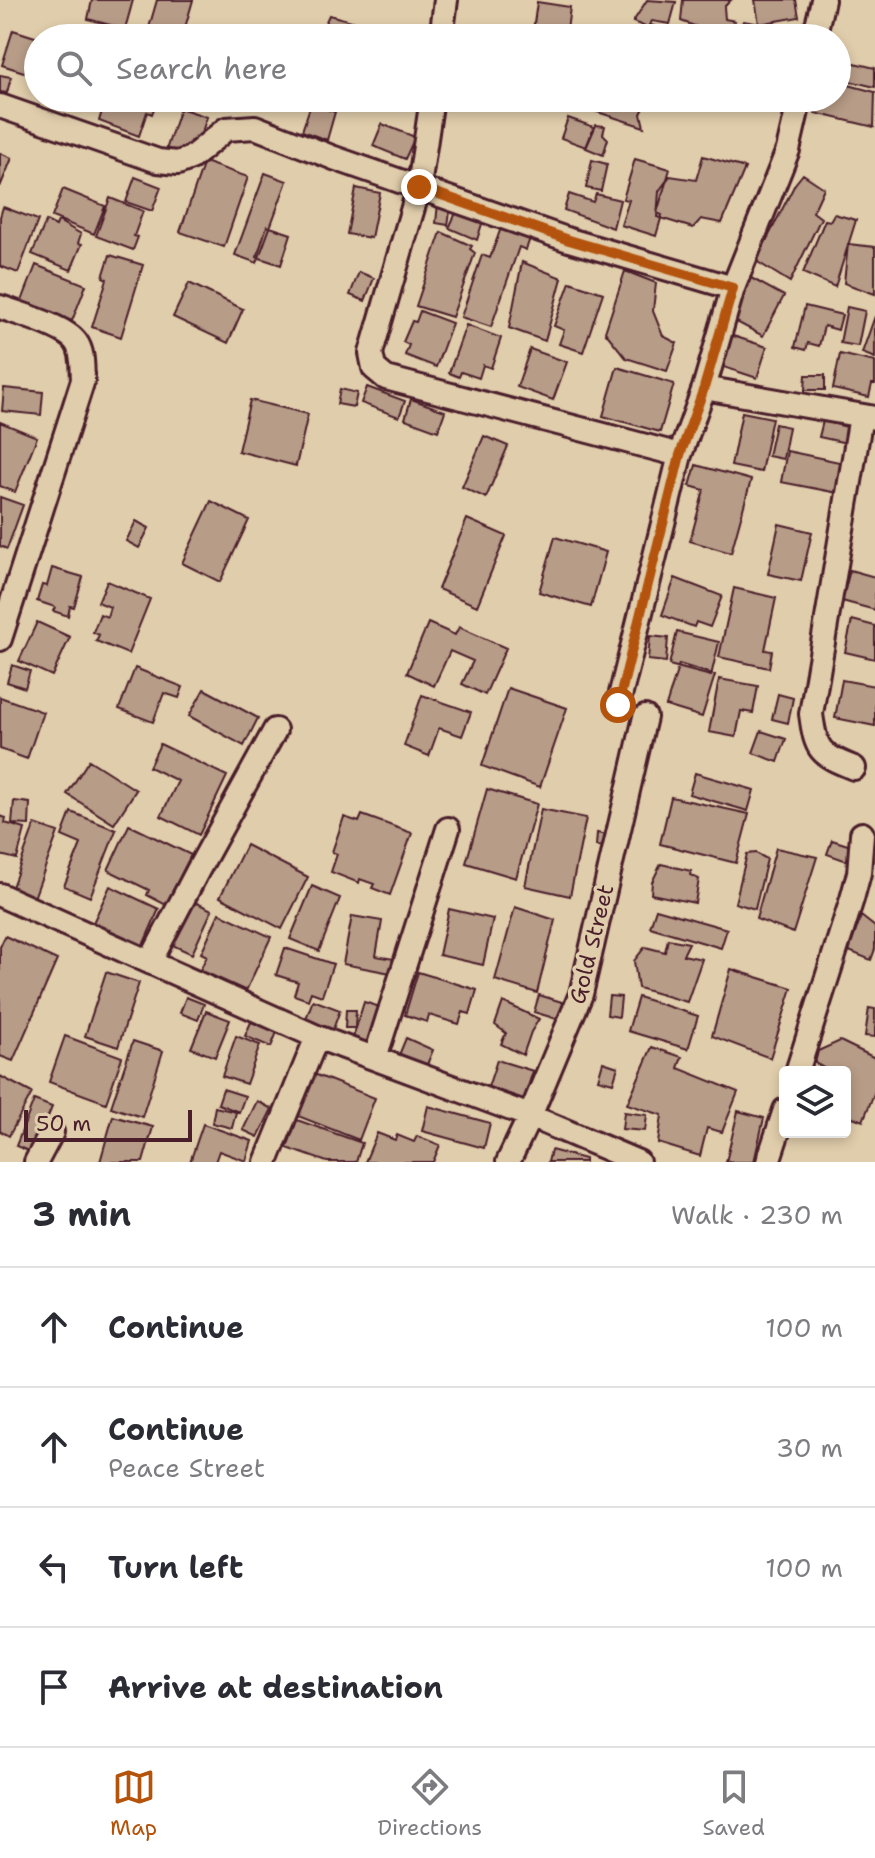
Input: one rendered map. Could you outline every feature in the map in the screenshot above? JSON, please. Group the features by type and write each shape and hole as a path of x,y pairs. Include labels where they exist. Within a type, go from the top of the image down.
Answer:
{"street":[{"path":"443,24 446,0"},
{"path":"817,24 823,0"},
{"path":"0,106 158,161 178,163 191,158 226,129 255,127 334,158 569,240 733,288"},
{"path":"430,112 419,187 371,353 374,368 386,378 680,455"},
{"path":"618,705 680,455 704,388 733,288 786,157 797,112"},
{"path":"0,307 68,333 77,343 82,357 83,380 0,639"},
{"path":"704,388 868,417 811,714 819,749 827,757 854,768"},
{"name":"Gold Street","path":"508,1162 581,994 645,717"},
{"path":"150,962 275,730"},
{"path":"375,1058 448,829"},
{"path":"799,1066 852,899 859,873 862,834"},
{"path":"0,895 317,1037 530,1116 638,1162"},
{"path":"266,1162 317,1037"},
{"path":"768,1162 779,1128"},
{"path":"36,1162 52,1132"}],"building":[{"path":"92,0 133,0 126,24 106,24 88,19"},
{"path":"157,0 193,0 186,24 150,24"},
{"path":"647,0 676,2 670,24 633,22"},
{"path":"683,0 731,0 724,7 725,19 735,21 734,24 689,24 681,21"},
{"path":"755,0 796,0 799,17 759,24"},
{"path":"537,2 570,7 568,24 534,24"},
{"path":"329,15 359,23 359,24 325,24"},
{"path":"13,30 24,34 24,72 2,65"},
{"path":"851,62 875,68 875,87 851,81"},
{"path":"0,75 11,77 7,93 0,92"},
{"path":"851,86 875,92 874,127 815,113 851,112"},
{"path":"102,112 147,112 139,136 99,121"},
{"path":"179,112 207,117 193,159 166,150"},
{"path":"308,112 335,112 327,140 302,131"},
{"path":"597,112 642,112 644,127"},
{"path":"568,118 594,127 586,147 561,138"},
{"path":"382,124 415,137 405,159 373,146"},
{"path":"596,125 605,126 603,134 608,139 603,155 586,148"},
{"path":"0,153 12,158 0,187"},
{"path":"703,156 745,168 722,223 701,219 693,228 657,217 659,191 670,176 696,180"},
{"path":"635,159 670,169 657,213 662,215 656,236 621,225 629,200 623,199"},
{"path":"592,160 607,164 601,191 586,188"},
{"path":"204,162 248,177 224,247 180,232"},
{"path":"265,173 287,181 257,263 235,255"},
{"path":"803,174 824,188 813,212 821,218 790,282 756,261"},
{"path":"135,177 161,187 152,211 126,202"},
{"path":"356,188 380,193 371,238 347,234"},
{"path":"63,189 105,206 94,234 52,217"},
{"path":"569,194 593,202 596,194 620,200 613,228 564,210"},
{"path":"110,198 143,211 134,236 138,237 133,250 96,236"},
{"path":"438,203 451,205 448,225 436,223"},
{"path":"460,204 485,214 477,240 449,228"},
{"path":"3,207 38,220 18,273 0,266 0,217"},
{"path":"834,214 856,220 835,287 803,273 825,220 830,221"},
{"path":"46,221 56,226 58,221 81,234 78,243 82,244 71,270 32,254"},
{"path":"267,226 291,234 281,265 257,257"},
{"path":"501,228 530,238 526,250 519,247 491,327 461,317 482,255 490,258"},
{"path":"441,232 472,246 470,249 475,253 452,317 416,306"},
{"path":"848,244 875,247 875,294 844,283"},
{"path":"110,255 143,265 121,337 92,327 107,279 103,277"},
{"path":"522,262 562,278 545,341 509,328"},
{"path":"36,265 86,285 72,321 22,301"},
{"path":"625,271 656,283 653,311 663,336 677,343 667,371 626,358 605,332"},
{"path":"359,272 374,278 365,301 350,295"},
{"path":"751,278 784,296 763,336 729,318"},
{"path":"570,282 603,293 583,352 559,344 564,330 554,326"},
{"path":"189,283 243,309 228,343 173,317"},
{"path":"805,306 842,315 838,330 824,326 819,346 808,343 806,350 795,347"},
{"path":"847,307 865,311 858,346 840,343"},
{"path":"420,311 452,323 436,367 405,355 409,345 403,342"},
{"path":"875,316 875,358 862,353"},
{"path":"466,325 501,338 491,368 483,365 479,378 461,372 459,377 449,373"},
{"path":"730,335 767,347 757,378 721,366"},
{"path":"530,349 567,362 553,400 517,387"},
{"path":"840,354 875,362 875,384 872,384 869,397 833,389"},
{"path":"617,367 674,384 660,432 603,416"},
{"path":"806,375 825,375 825,390 805,390"},
{"path":"367,387 405,401 399,417 361,403"},
{"path":"4,388 43,392 41,415 2,411"},
{"path":"340,389 357,393 354,407 337,404"},
{"path":"411,399 445,411 438,431 405,419"},
{"path":"250,400 308,414 296,466 238,451"},
{"path":"742,412 772,418 761,472 731,466"},
{"path":"823,421 859,430 856,445 819,437"},
{"path":"0,422 37,437 15,492 0,486"},
{"path":"775,424 789,427 783,459 768,456"},
{"path":"484,436 508,446 486,498 462,487"},
{"path":"787,451 844,463 838,493 781,482"},
{"path":"696,465 751,480 731,553 690,541 704,490 690,486"},
{"path":"0,497 23,505 7,549 0,546"},
{"path":"211,501 249,520 220,582 182,563"},
{"path":"467,519 506,536 477,606 438,589"},
{"path":"136,521 149,528 139,548 126,541"},
{"path":"779,524 812,532 801,581 768,574"},
{"path":"555,537 606,552 591,607 539,592"},
{"path":"52,568 83,577 68,616 53,611 55,607 37,601 42,585 47,586"},
{"path":"850,570 875,577 875,610 842,601"},
{"path":"675,578 722,596 710,627 696,622 694,627 662,615"},
{"path":"107,581 150,599 128,654 96,641 99,635 93,632 100,614 107,617 110,607 98,602"},
{"path":"734,588 776,598 765,650 772,651 769,668 719,657"},
{"path":"852,620 875,626 875,659 845,652"},
{"path":"37,622 70,637 52,676 19,661"},
{"path":"428,623 455,635 459,627 506,648 485,695 462,684 473,661 450,651 434,686 407,673"},
{"path":"677,632 719,642 711,676 669,665"},
{"path":"650,636 668,638 666,662 648,660"},
{"path":"679,664 715,675 702,717 666,706"},
{"path":"12,665 30,671 25,688 7,682"},
{"path":"135,668 183,687 179,698 164,693 153,722 119,709"},
{"path":"719,679 758,686 753,713 741,711 736,737 709,732"},
{"path":"842,680 875,686 875,726 835,718"},
{"path":"508,688 567,708 540,787 482,766"},
{"path":"204,689 258,718 244,746 189,716"},
{"path":"778,694 793,698 788,723 772,719"},
{"path":"422,695 471,712 462,736 439,728 429,756 404,746"},
{"path":"0,697 43,712 27,759 0,749"},
{"path":"761,731 786,739 778,762 753,753"},
{"path":"160,744 227,776 199,835 161,816 178,781 149,767"},
{"path":"89,760 136,790 114,824 67,794"},
{"path":"695,773 754,790 748,811 689,794"},
{"path":"487,789 537,804 516,878 466,863"},
{"path":"671,797 749,814 736,863 660,844"},
{"path":"14,801 30,803 29,825 12,824"},
{"path":"541,809 586,818 570,896 525,886"},
{"path":"71,812 116,830 90,897 64,886 81,844 62,836"},
{"path":"362,815 412,833 390,895 372,888 374,884 360,879 359,883 331,872 337,854 332,852 344,817 359,822"},
{"path":"0,816 6,818 5,823 25,829 17,859 0,855"},
{"path":"35,824 58,832 34,898 11,890"},
{"path":"129,825 191,855 166,905 147,895 149,890 108,870"},
{"path":"597,833 613,836 612,848 596,846"},
{"path":"832,840 851,846 847,861 827,854"},
{"path":"246,845 308,877 282,929 220,897"},
{"path":"776,848 817,857 793,933 756,919"},
{"path":"756,853 767,859 755,909 735,903 747,854"},
{"path":"661,864 691,871 690,875 699,879 695,903 651,894 652,882"},
{"path":"110,886 159,909 141,950 91,927"},
{"path":"312,886 340,898 319,951 290,939"},
{"path":"188,899 212,910 192,954 168,943"},
{"path":"515,907 555,920 537,993 495,980"},
{"path":"449,909 493,919 483,965 439,955"},
{"path":"656,909 727,929 721,948 650,927"},
{"path":"219,913 271,937 246,991 200,970 207,956 201,953"},
{"path":"352,916 382,921 376,956 394,959 391,973 343,964"},
{"path":"861,916 875,927 875,949 871,960 849,951"},
{"path":"5,936 57,960 13,1061 0,1056 0,947"},
{"path":"668,939 689,943 683,955 702,959 687,1002 638,988 634,961 645,947 665,952"},
{"path":"285,948 333,964 322,996 311,992 308,1000 294,995 298,982 276,975"},
{"path":"731,969 792,988 770,1058 712,1036"},
{"path":"106,972 139,983 118,1047 85,1036"},
{"path":"418,972 477,990 470,1014 463,1012 459,1024 429,1015 427,1022 405,1015"},
{"path":"539,995 565,1003 560,1020 534,1012"},
{"path":"609,996 621,997 619,1017 607,1015"},
{"path":"186,997 204,1004 198,1020 180,1013"},
{"path":"638,997 698,1016 688,1049 628,1031"},
{"path":"313,1000 340,1010 331,1035 304,1024"},
{"path":"364,1002 380,1007 368,1046 352,1041"},
{"path":"503,1002 539,1019 523,1055 501,1044 506,1033 495,1025"},
{"path":"869,1008 875,1009 875,1037 865,1036"},
{"path":"346,1010 356,1010 355,1028 345,1028"},
{"path":"206,1011 230,1020 215,1057 191,1048"},
{"path":"251,1022 277,1032 271,1047 245,1036"},
{"path":"65,1036 122,1057 106,1103 49,1082"},
{"path":"236,1036 260,1045 246,1084 222,1076"},
{"path":"406,1038 433,1050 426,1067 399,1055"},
{"path":"133,1041 163,1051 142,1117 111,1107"},
{"path":"840,1041 875,1058 875,1091 863,1121 851,1116 851,1066 820,1066 815,1063 818,1051"},
{"path":"652,1047 682,1057 678,1068 738,1092 722,1132 707,1128 700,1156 658,1143 662,1115 627,1104"},
{"path":"497,1060 533,1071 524,1099 488,1087"},
{"path":"603,1062 618,1067 613,1083 598,1079"},
{"path":"309,1072 375,1098 359,1140 293,1114"},
{"path":"0,1076 32,1093 9,1136 0,1131"},
{"path":"223,1089 245,1096 239,1112 218,1104"},
{"path":"34,1100 52,1107 33,1153 16,1146"},
{"path":"257,1101 272,1109 258,1137 243,1130"},
{"path":"428,1106 490,1123 484,1148 422,1131"},
{"path":"215,1107 236,1112 232,1128 212,1123"},
{"path":"738,1111 764,1118 754,1162 726,1162"},
{"path":"624,1112 647,1115 645,1131 622,1129"},
{"path":"113,1116 153,1127 143,1162 100,1162"},
{"path":"297,1120 362,1143 356,1162 327,1162 287,1148"},
{"path":"203,1124 252,1141 246,1161 219,1151 215,1162 190,1162"},
{"path":"377,1133 395,1140 397,1135 414,1142 417,1136 440,1145 433,1162 365,1162"},
{"path":"551,1150 585,1159 585,1162 548,1162"}],"route":[{"path":"419,187 569,240 733,288 704,388 680,455 618,705"}]}
